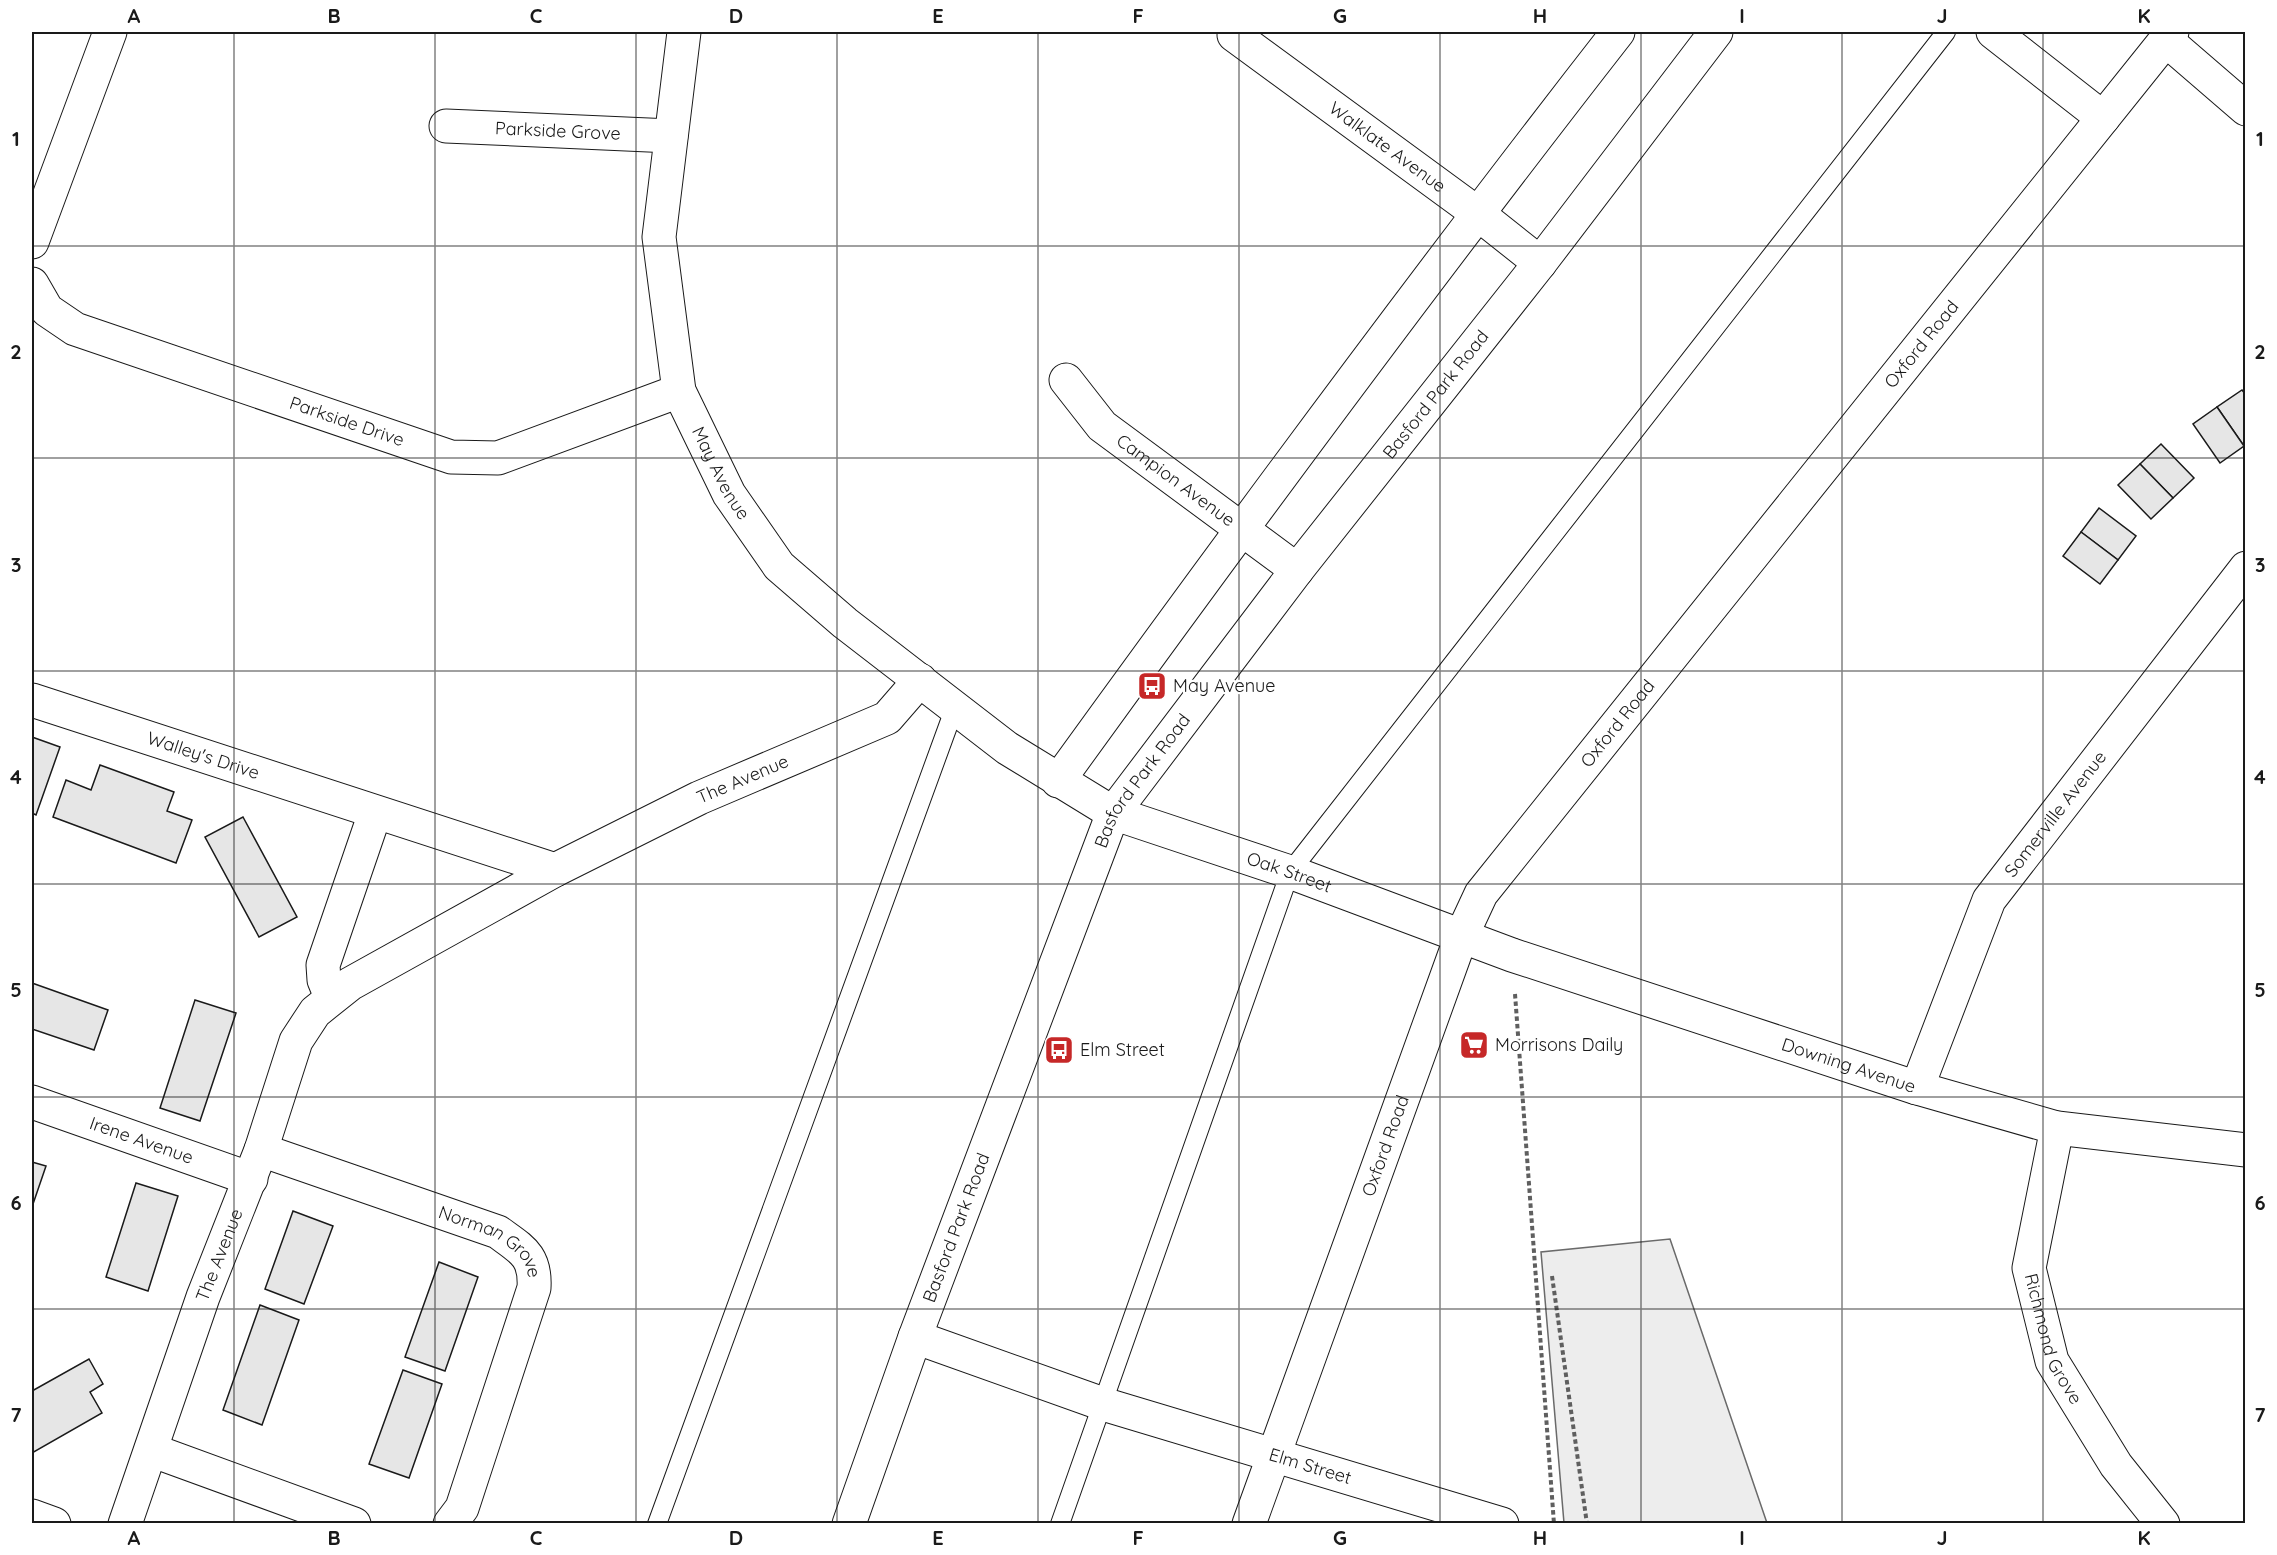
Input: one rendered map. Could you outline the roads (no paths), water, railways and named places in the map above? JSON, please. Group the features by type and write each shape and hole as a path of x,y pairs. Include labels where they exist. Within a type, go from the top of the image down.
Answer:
{"street":[{"path":"32,242 110,32"},
{"name":"May Avenue","path":"684,32 659,237 668,321 679,392 729,494 779,566 845,622 1007,748 1113,813"},
{"path":"1058,781 1240,530 1478,213 1618,32"},
{"name":"Basford Park Road","path":"849,1524 915,1337 1113,813 1297,570 1540,262 1716,32"},
{"path":"1993,32 2103,118"},
{"name":"Walklate Avenue","path":"1234,35 1478,213 1540,262"},
{"path":"2169,36 2246,109"},
{"name":"Oxford Road","path":"1249,1524 1461,937 1481,894 2169,36"},
{"name":"Parkside Grove","path":"446,126 671,136"},
{"name":"Parkside Drive","path":"32,284 47,310 75,329 452,457 498,458 679,392"},
{"name":"Campion Avenue","path":"1066,380 1102,426 1297,570"},
{"name":"Somerville Avenue","path":"1917,1088 1989,900 2246,568"},
{"name":"The Avenue","path":"125,1524 204,1297 256,1164 296,1041 315,1012 331,997 555,870 699,798 887,718 920,680"},
{"name":"Walley's Drive","path":"32,700 375,813"},
{"path":"331,997 324,980 323,965 375,813 555,870"},
{"name":"Oak Street","path":"1113,813 1290,872 1461,937"},
{"name":"Downing Avenue","path":"1461,937 1917,1088 2057,1128 2246,1150"},
{"name":"Irene Avenue","path":"32,1102 256,1164"},
{"name":"Richmond Grove","path":"2057,1128 2029,1268 2052,1361 2116,1465 2163,1524"},
{"name":"Norman Grove","path":"256,1164 498,1232 527,1254 535,1272 534,1288 462,1508 450,1524"},
{"name":"Elm Street","path":"915,1337 1103,1404 1502,1524"},
{"path":"151,1450 354,1524"},
{"path":"32,1516 54,1524"}],"lane":[{"path":"1060,1524 1290,872 1946,32"},
{"path":"657,1524 955,707"}],"place":[{"name":"May Avenue","path":"1152,686"},
{"name":"Morrisons Daily","path":"1474,1045"},
{"name":"Elm Street","path":"1059,1050"}]}
